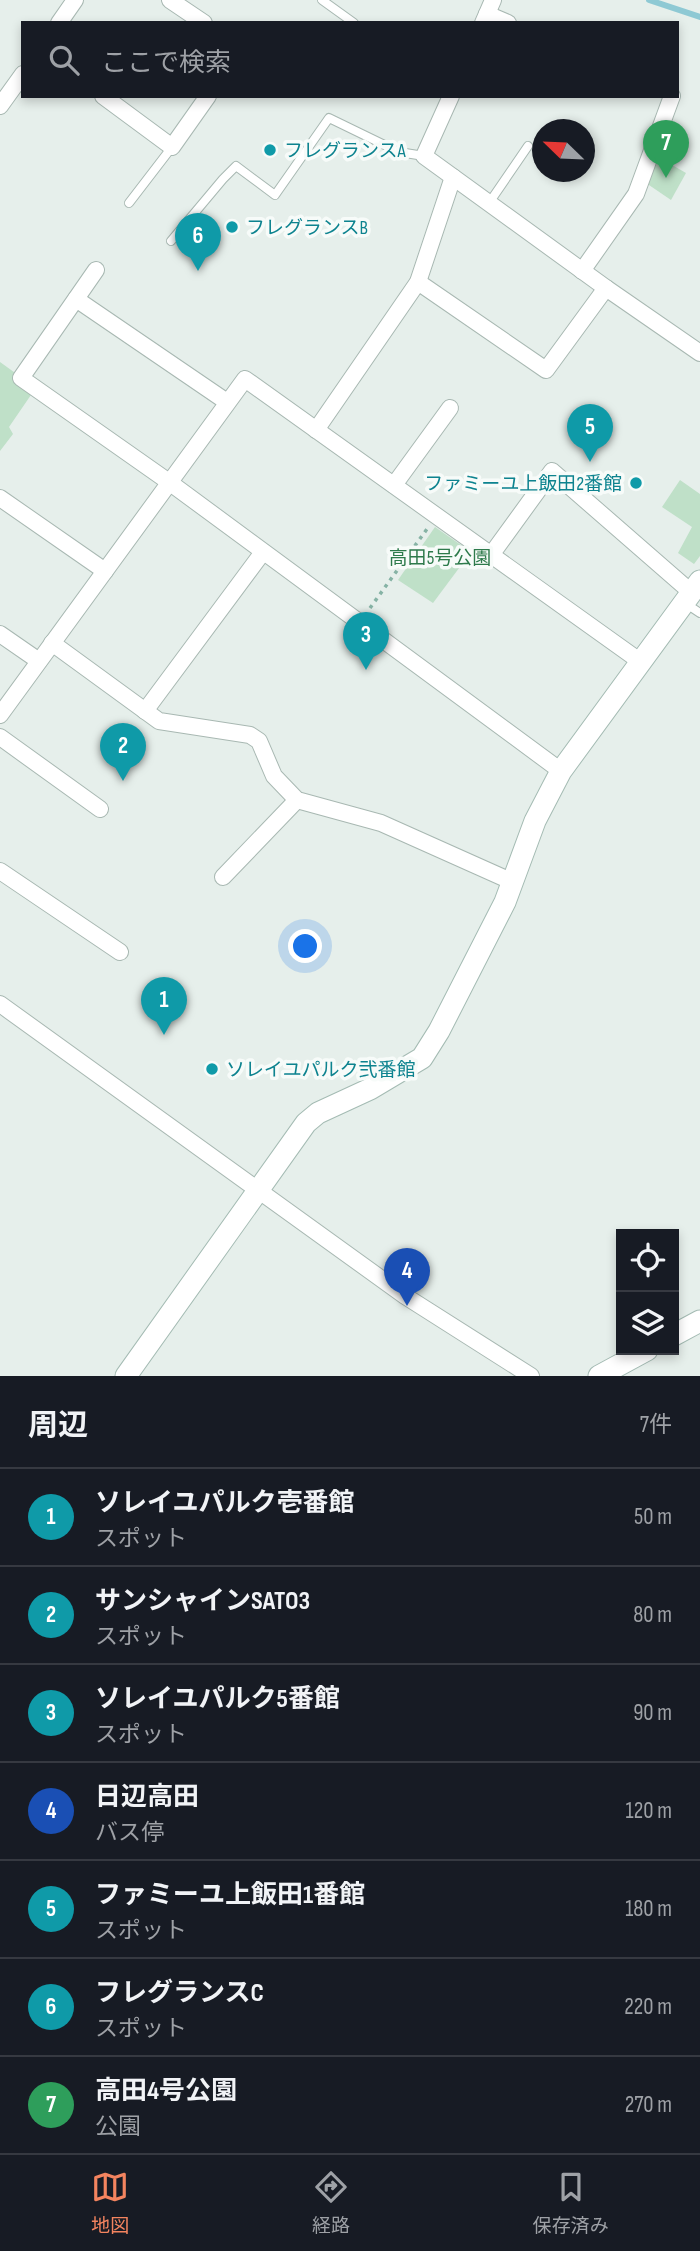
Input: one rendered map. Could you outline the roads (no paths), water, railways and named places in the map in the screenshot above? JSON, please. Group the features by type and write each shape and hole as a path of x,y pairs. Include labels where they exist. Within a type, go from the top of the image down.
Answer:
{"street":[{"path":"60,21 75,0"},
{"path":"170,0 201,21"},
{"path":"487,12 504,21"},
{"path":"0,106 21,77"},
{"path":"106,98 172,147 207,98"},
{"path":"450,98 424,156 700,353"},
{"path":"582,271 636,194 671,98"},
{"path":"316,430 418,282 453,177"},
{"path":"96,270 21,378 169,482 561,771"},
{"path":"418,282 546,370 606,288"},
{"path":"76,299 228,402"},
{"path":"0,715 245,379 641,662"},
{"path":"394,485 450,408"},
{"path":"126,1376 306,1123 422,1058 445,1020 505,902 534,821 561,771 641,662 694,597 552,471 491,555"},
{"path":"0,498 104,571"},
{"path":"145,711 263,552"},
{"path":"0,634 39,661"},
{"path":"52,643 159,721 250,735 259,741 274,776 297,800 381,823 513,882"},
{"path":"0,737 100,809"},
{"path":"223,877 297,800"},
{"path":"0,871 120,953"},
{"path":"0,1004 405,1296 531,1376"},
{"path":"679,1332 700,1321"},
{"path":"599,1376 638,1355"}],"lane":[{"path":"322,0 351,21"},
{"path":"171,241 236,166 275,195 329,118 399,152 424,156"},
{"path":"489,203 528,146"},
{"path":"130,203 172,147"}],"waterway":[{"path":"649,0 700,17"}],"place":[{"name":"フレグランスA","path":"270,150"},
{"name":"高田4号公園","path":"666,178"},
{"name":"フレグランスB","path":"232,227"},
{"name":"フレグランスC","path":"198,271"},
{"name":"ファミーユ上飯田1番館","path":"590,462"},
{"name":"ファミーユ上飯田2番館","path":"636,483"},
{"name":"ソレイユパルク5番館","path":"366,670"},
{"name":"サンシャインSATO3","path":"123,781"},
{"name":"ソレイユパルク壱番館","path":"164,1035"},
{"name":"ソレイユパルク弐番館","path":"212,1069"},
{"name":"日辺高田","path":"407,1306"}],"park label":[{"name":"高田5号公園","path":"440,557"}]}
